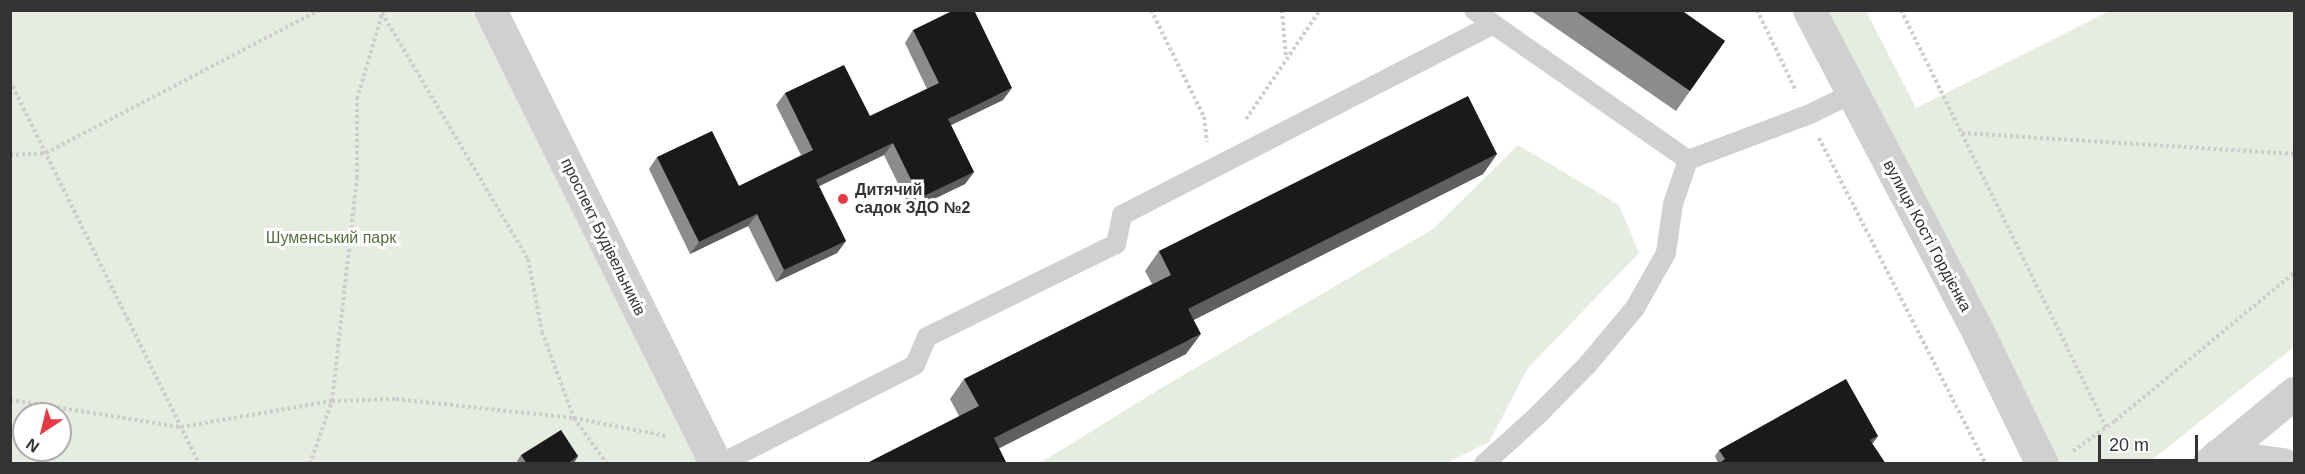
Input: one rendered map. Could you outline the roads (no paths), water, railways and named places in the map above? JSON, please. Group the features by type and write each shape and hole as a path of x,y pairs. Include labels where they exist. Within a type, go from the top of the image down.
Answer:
{"street":[{"name":"проспект Будівельників","path":"490,10 714,457"},
{"name":"вулиця Кості Гордієнка","path":"1809,10 1974,324 2056,458"},
{"path":"2213,459 2295,393"},
{"path":"2213,459 2282,464"}],"lane":[{"path":"1474,10 1688,160"},
{"path":"714,457 915,365 927,337 1116,244 1122,215 1493,24"},
{"path":"1688,160 1808,115 1853,93"},
{"path":"1484,464 1589,363 1635,308 1666,253 1673,204 1688,160"}],"place":[{"name":"Дитячий садок ЗДО №2","path":"843,199"}],"park label":[{"name":"Шуменський парк","path":"331,238"}]}
